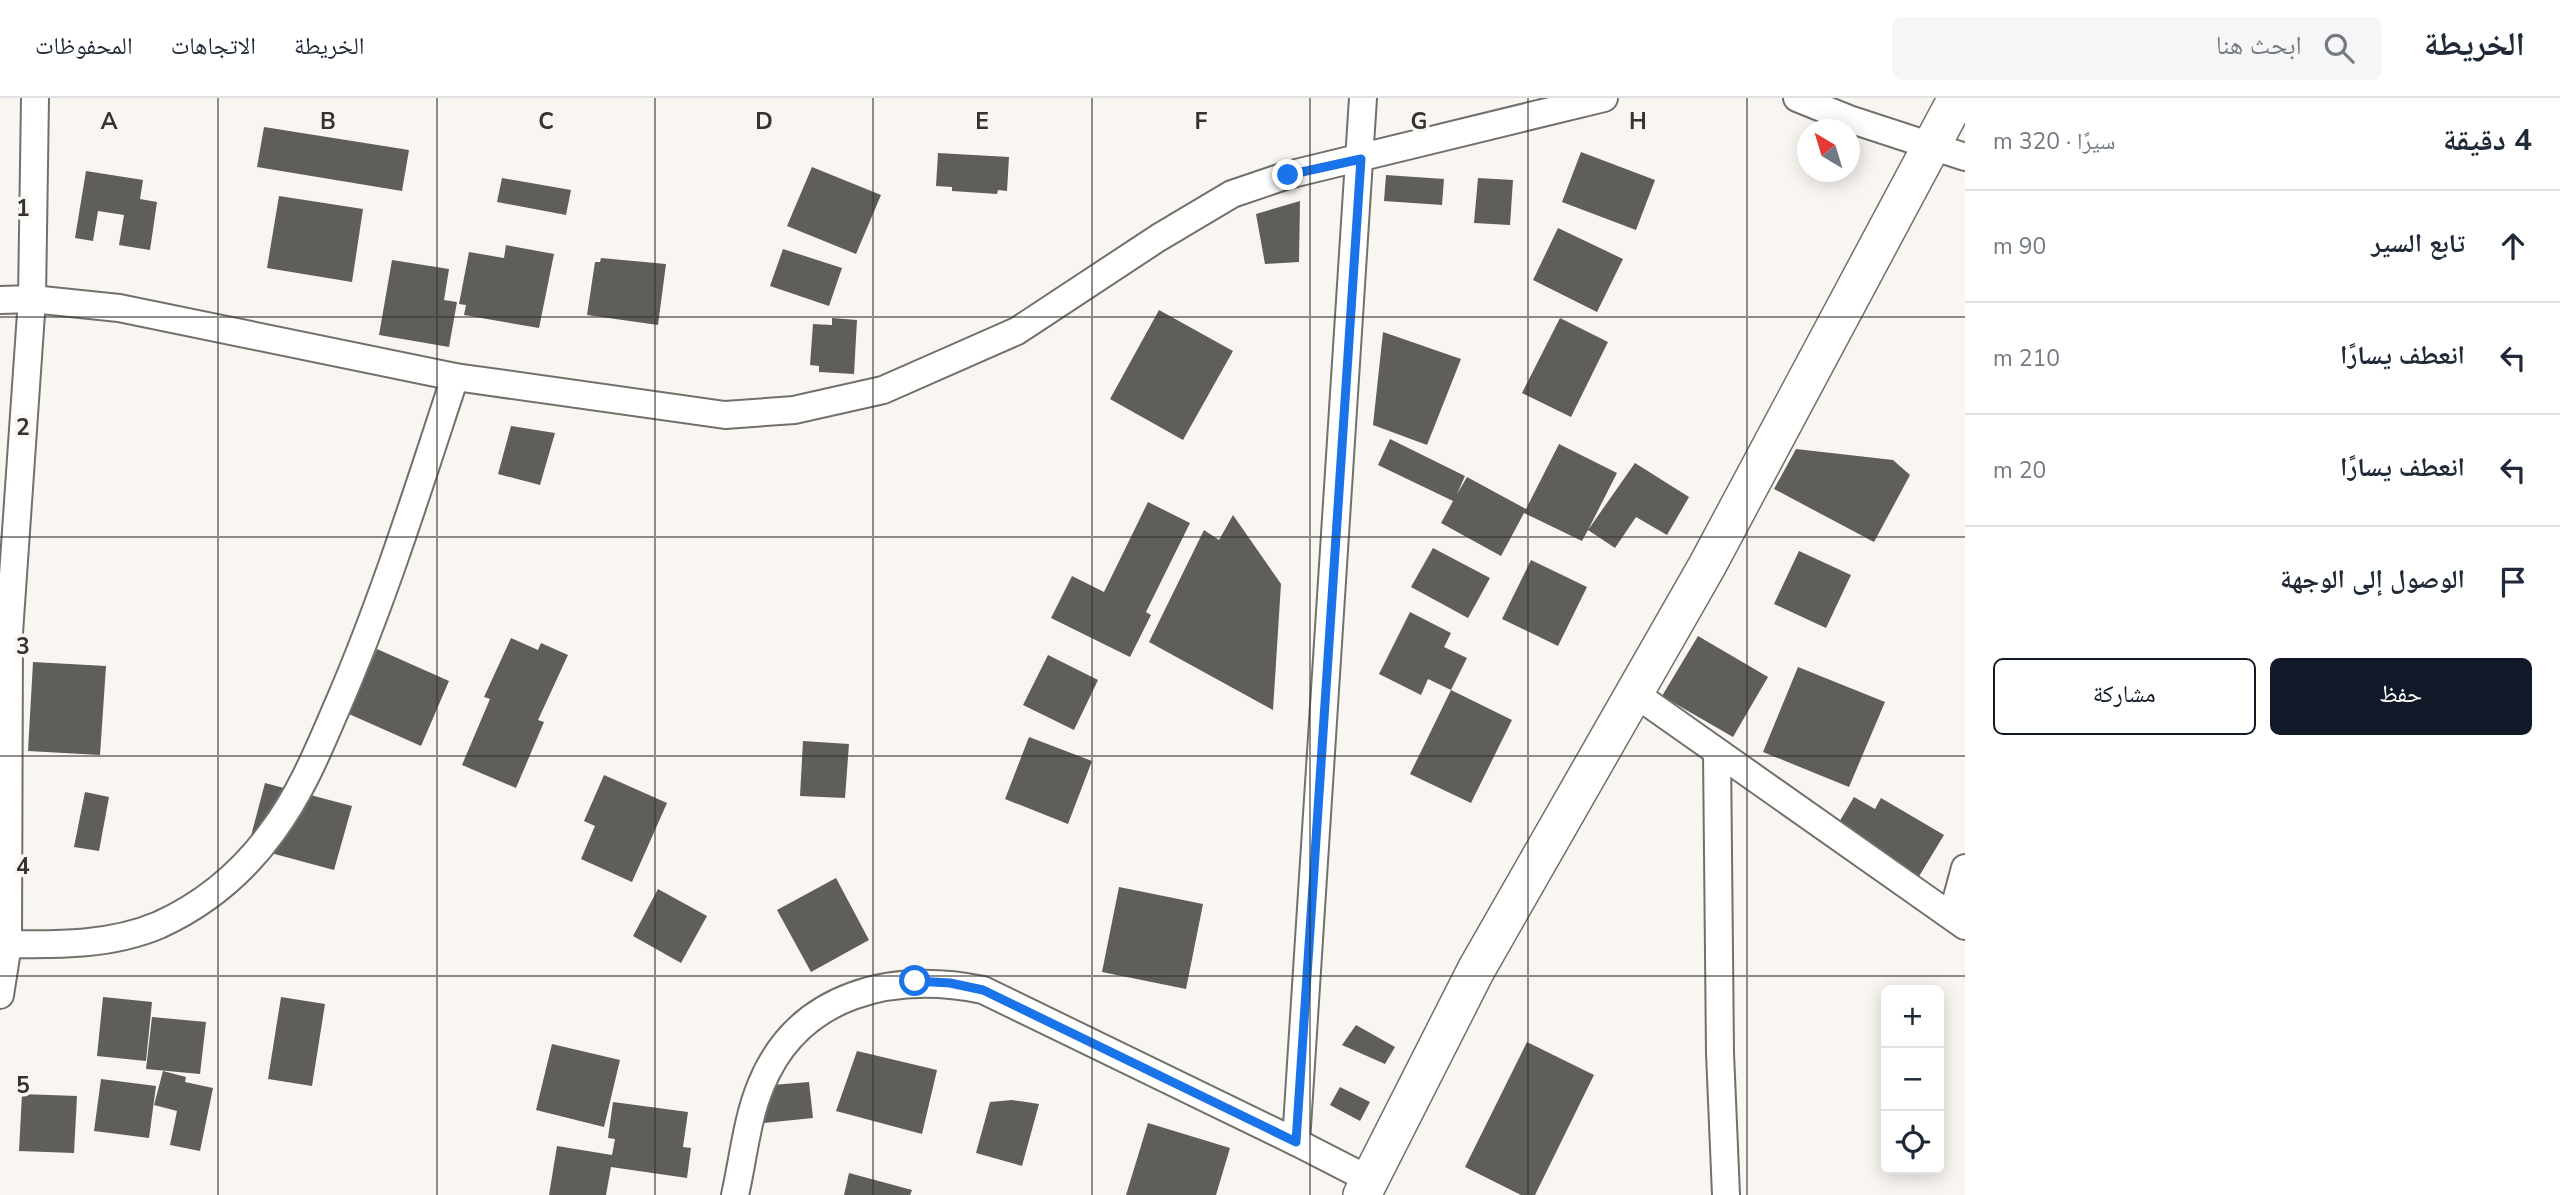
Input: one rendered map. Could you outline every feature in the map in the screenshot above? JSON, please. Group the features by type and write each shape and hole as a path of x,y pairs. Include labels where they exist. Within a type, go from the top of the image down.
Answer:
{"street":[{"path":"0,995 8,944 9,633 32,299 35,98"},
{"path":"1296,1142 1363,98"},
{"path":"0,300 32,299 119,308 455,377 725,415 794,410 883,390 1017,331 1158,238 1232,194 1288,175 1604,98"},
{"path":"1797,98 1849,119 1965,157"},
{"path":"734,1195 761,1086 783,1049 825,1009 864,991 915,981 950,983 983,990 1296,1142 1366,1187 1476,970 1707,566 1957,98"},
{"path":"8,944 70,945 121,937 158,925 216,892 246,864 273,831 308,773 371,626 455,377"},
{"path":"1634,693 1958,921 1965,869"},
{"path":"1717,752 1720,1053 1727,1195"}],"building":[{"path":"264,127 409,150 402,191 257,167"},
{"path":"1581,152 1655,180 1636,230 1562,202"},
{"path":"938,153 1009,157 1007,191 998,190 997,194 952,191 952,187 936,186"},
{"path":"812,167 881,195 856,254 787,226"},
{"path":"86,171 143,180 140,199 157,202 150,250 119,245 124,215 98,211 93,241 75,238"},
{"path":"1386,175 1444,179 1442,205 1384,201"},
{"path":"502,178 571,190 566,215 497,202"},
{"path":"1478,178 1513,180 1510,225 1474,223"},
{"path":"279,196 363,209 352,282 267,268"},
{"path":"1300,201 1299,262 1265,264 1256,214"},
{"path":"1558,228 1623,259 1597,312 1533,280"},
{"path":"506,245 554,254 539,328 464,315 466,305 459,304 469,252 504,258"},
{"path":"783,249 842,268 829,306 770,286"},
{"path":"601,258 666,264 658,325 587,315 595,262 600,262"},
{"path":"392,260 449,269 444,300 457,302 449,347 379,335"},
{"path":"1159,310 1233,351 1183,440 1110,399"},
{"path":"832,318 857,320 854,374 819,372 819,366 810,365 813,324 832,325"},
{"path":"1560,318 1608,342 1571,417 1522,393"},
{"path":"1383,332 1461,359 1427,445 1373,425"},
{"path":"511,426 555,433 540,485 498,474"},
{"path":"1390,439 1465,476 1457,494 1467,477 1526,509 1559,444 1617,473 1582,541 1524,513 1501,556 1441,523 1453,501 1378,465"},
{"path":"1796,449 1893,460 1910,475 1874,542 1774,489"},
{"path":"1635,463 1689,497 1667,535 1636,517 1615,548 1588,530"},
{"path":"1148,502 1190,523 1146,612 1151,615 1130,657 1051,618 1072,576 1104,592"},
{"path":"1233,515 1281,584 1273,710 1149,642 1204,530 1219,540"},
{"path":"1433,548 1490,578 1468,618 1411,587"},
{"path":"1799,551 1851,575 1826,628 1774,604"},
{"path":"1531,560 1587,587 1558,646 1502,619"},
{"path":"1410,612 1451,633 1444,647 1467,658 1451,690 1428,679 1421,695 1379,674"},
{"path":"1698,636 1768,677 1733,737 1662,696"},
{"path":"511,638 538,650 541,643 568,655 538,720 544,722 516,788 462,765 490,699 484,697"},
{"path":"377,649 449,681 421,746 349,714"},
{"path":"1048,655 1098,680 1074,730 1023,705"},
{"path":"33,662 106,666 100,755 28,751"},
{"path":"1798,667 1885,702 1849,787 1763,752"},
{"path":"1451,690 1512,720 1471,803 1410,774"},
{"path":"1029,737 1092,761 1068,824 1005,799"},
{"path":"803,741 849,744 845,798 800,796"},
{"path":"604,775 667,803 632,882 581,859 595,826 584,821"},
{"path":"265,783 352,806 334,870 248,847"},
{"path":"85,792 109,797 99,851 74,847"},
{"path":"1854,797 1875,809 1881,798 1944,835 1918,878 1835,829"},
{"path":"836,878 869,940 811,972 777,910"},
{"path":"1119,887 1203,904 1186,989 1102,972"},
{"path":"658,889 707,916 681,963 633,936"},
{"path":"103,997 152,1002 146,1061 97,1056"},
{"path":"281,997 325,1004 312,1086 268,1079"},
{"path":"152,1017 206,1022 200,1074 146,1069"},
{"path":"1356,1025 1395,1047 1385,1064 1342,1045"},
{"path":"1527,1042 1594,1075 1535,1195 1521,1195 1465,1167"},
{"path":"552,1044 620,1060 604,1127 536,1110"},
{"path":"857,1051 937,1070 922,1134 836,1111"},
{"path":"163,1071 186,1077 185,1082 213,1088 200,1151 170,1145 177,1111 154,1105"},
{"path":"101,1079 156,1086 149,1138 94,1131"},
{"path":"809,1082 813,1118 764,1123 760,1086"},
{"path":"1340,1087 1370,1102 1360,1121 1330,1105"},
{"path":"22,1094 77,1096 74,1153 19,1151"},
{"path":"1012,1100 1039,1104 1022,1166 976,1153 990,1102"},
{"path":"613,1102 688,1112 683,1147 691,1148 687,1178 611,1167 606,1195 549,1195 557,1146 612,1155 615,1139 608,1138"},
{"path":"1148,1123 1230,1148 1216,1195 1126,1195"},
{"path":"849,1173 912,1190 910,1195 844,1195"}],"route":[{"path":"915,981 950,983 983,990 1296,1142 1361,159 1288,175"}]}
